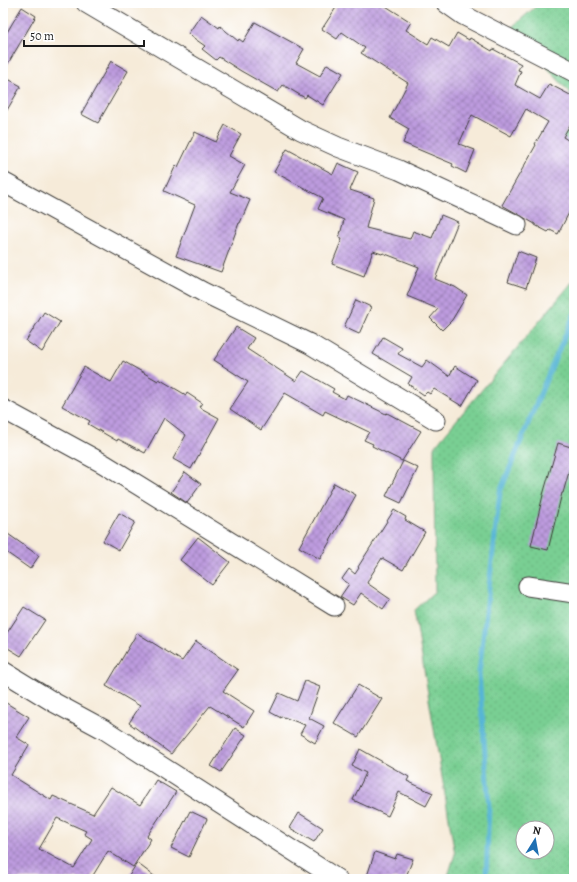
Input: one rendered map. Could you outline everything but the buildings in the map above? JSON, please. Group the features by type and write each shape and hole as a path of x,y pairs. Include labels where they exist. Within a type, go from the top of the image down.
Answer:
{"street":[{"path":"86,3 301,130 338,148 399,170 517,225"},
{"path":"446,3 463,15 574,72"},
{"path":"3,182 203,292 310,344 436,420"},
{"path":"3,409 115,471 334,606"},
{"path":"528,586 574,593"},
{"path":"3,671 55,703 105,730 337,879"}],"green space":[{"path":"540,3 574,3 574,98 512,27"},
{"path":"574,126 574,157 559,140"},
{"path":"574,280 574,879 447,879 455,854 414,610 435,591 434,447"}],"waterway":[{"path":"486,879 489,807 479,673 500,492 574,315"}]}
